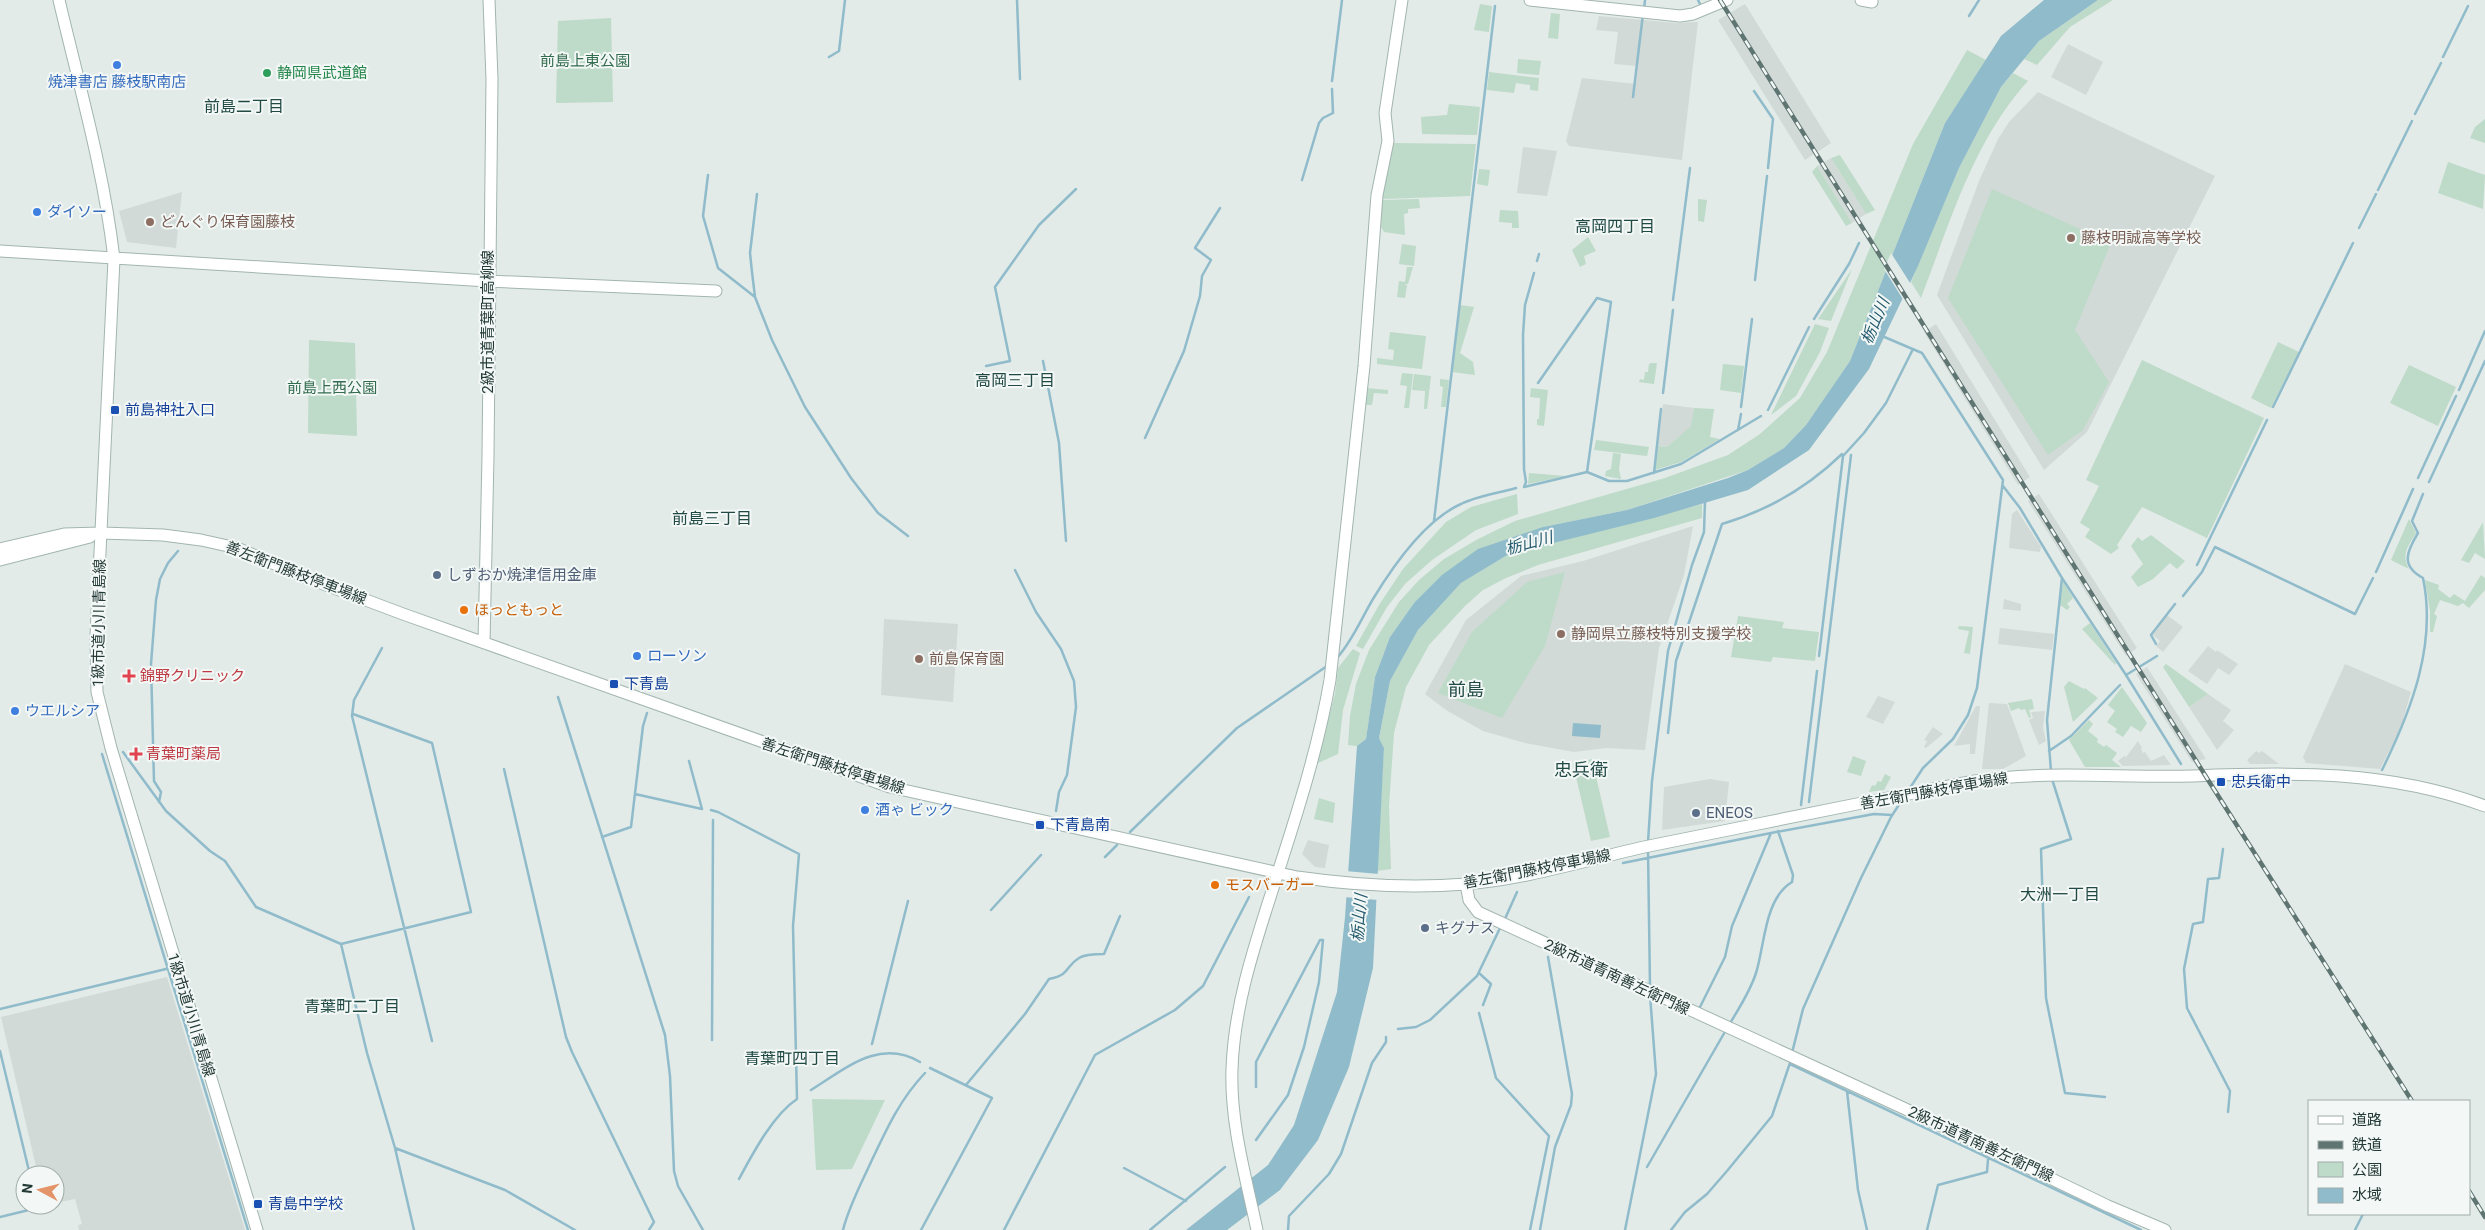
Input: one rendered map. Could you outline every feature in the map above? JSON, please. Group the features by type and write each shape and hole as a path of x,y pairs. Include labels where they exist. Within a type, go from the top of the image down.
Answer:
{"street":[{"name":"1級市道小川青島線","path":"59,0 103,187 110,222 114,259 96,636 97,692 111,748 257,1230"},
{"name":"2級市道青葉町高柳線","path":"484,643 492,79 489,0"},
{"path":"1257,1230 1243,1166 1235,1116 1232,1070 1235,1037 1243,988 1324,713 1331,672 1364,366 1376,204 1388,141 1385,113 1402,0"},
{"path":"1530,0 1680,16 1693,14 1727,0"},
{"path":"0,251 488,281 716,291"},
{"name":"善左衛門藤枝停車場線","path":"0,549 101,533 157,534 201,540 237,548 310,579 549,667 890,787 1278,872 1334,882 1388,886 1466,884 1528,874 1653,845 1986,780 2052,777 2313,774 2407,784 2485,806"},
{"name":"善左衛門藤枝停車場線","path":"0,560 65,539"},
{"name":"2級市道青南善左衛門線","path":"1466,884 1469,900 1478,912 2032,1168 2108,1206 2165,1230"}],"shaded area":[{"path":"1745,4 1831,143 1805,160 1718,20"},
{"path":"1599,16 1676,23 1698,22 1682,160 1569,146 1566,141 1582,78 1636,84 1638,66 1614,64 1618,32 1596,30"},
{"path":"2068,44 2103,62 2086,95 2051,77"},
{"name":"藤枝明誠高等学校","path":"2038,92 2215,176 2087,432 2044,470 1937,295 1979,181 1998,139 2009,122"},
{"path":"1523,147 1557,151 1547,196 1517,193"},
{"path":"1831,158 1866,214 1852,223 1817,166"},
{"name":"どんぐり保育園藤枝","path":"182,192 176,248 127,242 119,211"},
{"path":"1936,324 2030,477 2018,485 1924,332"},
{"path":"1663,404 1694,408 1692,426 1667,447 1658,446"},
{"path":"2039,494 2137,648 2126,656 2028,501"},
{"path":"2017,510 2041,547 2040,552 2009,548 2012,514"},
{"name":"静岡県立藤枝特別支援学校","path":"1693,526 1684,575 1659,648 1645,750 1606,748 1574,752 1525,743 1483,731 1446,710 1425,694 1466,620 1521,576 1583,561"},
{"path":"2004,599 2021,604 2021,611 2003,609"},
{"path":"2167,615 2183,627 2163,652 2156,646 2160,641 2153,635"},
{"name":"前島保育園","path":"884,619 958,624 953,702 881,695"},
{"path":"2000,628 2054,634 2052,650 1998,644"},
{"path":"2208,646 2238,664 2229,675 2218,668 2207,684 2188,671"},
{"path":"2345,664 2411,692 2400,730 2380,769 2306,763 2303,757"},
{"path":"2147,667 2206,759 2192,762 2136,674"},
{"path":"2208,694 2231,710 2223,721 2234,730 2217,750 2189,707"},
{"path":"1878,696 1895,702 1883,724 1866,717"},
{"path":"1989,703 2007,704 2026,756 2003,769 1982,769"},
{"path":"1976,706 1980,706 1975,754 1970,754 1970,744 1954,746"},
{"path":"2045,711 2043,728 2046,741 2039,745 2029,720 2033,718 2031,712"},
{"path":"1933,727 1943,734 1926,748 1924,747 1927,741 1924,740"},
{"path":"2138,741 2143,753 2145,752 2151,761 2164,755 2171,765 2123,766 2118,761 2124,756 2126,757"},
{"path":"2256,751 2259,753 2262,751 2279,764 2250,764 2247,760"},
{"path":"1710,779 1729,782 1725,821 1662,830 1664,787"},
{"path":"1308,840 1329,845 1325,868 1315,867 1302,854"},
{"path":"167,977 245,1230 79,1230 78,1225 82,1224 75,1199 65,1201 65,1165 36,1165 1,1017"}],"green space":[{"path":"2098,0 2113,0 2070,27 2037,65 2024,59 2039,41"},
{"path":"1480,4 1492,6 1489,32 1474,30"},
{"path":"1551,13 1560,14 1558,39 1548,38"},
{"name":"前島上東公園","path":"611,18 613,102 556,103 558,21"},
{"path":"1967,50 1986,60 1945,123 1850,361 1806,425 1784,448 1748,470 1627,510 1543,527 1414,603 1390,637 1375,677 1366,739 1357,746 1348,745 1350,716 1356,684 1369,650 1399,602 1419,580 1444,559 1478,539 1515,521 1665,478 1728,455 1760,434 1800,398 1827,352 1913,144"},
{"path":"1518,59 1541,61 1539,75 1517,73"},
{"path":"1489,72 1539,78 1538,91 1530,90 1530,85 1516,83 1514,93 1487,90"},
{"path":"2013,73 2028,81 2009,104 1978,156 1953,212 1921,298 1911,282 1959,168 2001,87"},
{"path":"1449,104 1480,107 1477,135 1422,134 1421,117 1447,115"},
{"path":"2485,119 2485,143 2470,138 2475,127"},
{"path":"1393,143 1476,144 1470,196 1382,199"},
{"path":"1840,155 1875,210 1866,214 1831,158"},
{"path":"2448,162 2485,175 2483,209 2438,193"},
{"path":"1817,166 1852,223 1846,226 1812,172"},
{"path":"1479,169 1490,170 1488,186 1477,184"},
{"path":"1992,189 2111,243 2075,330 2109,382 2083,430 2048,455 1948,298"},
{"path":"1419,199 1420,208 1408,209 1408,213 1404,214 1405,235 1384,232 1381,227 1382,200"},
{"path":"1698,199 1707,200 1704,222 1698,221"},
{"path":"1500,210 1518,211 1519,228 1512,228 1512,223 1499,222"},
{"path":"1588,237 1596,251 1584,256 1586,264 1580,267 1572,250"},
{"path":"1402,244 1416,246 1414,266 1399,264"},
{"path":"1407,267 1413,267 1408,284 1404,284 1407,285 1405,298 1397,297 1399,281 1405,282"},
{"path":"1852,269 1831,321 1818,319"},
{"path":"1460,305 1474,307 1460,353 1473,362 1475,375 1452,372"},
{"path":"1815,324 1829,328 1820,352 1796,396 1771,415"},
{"path":"1390,332 1426,336 1422,369 1377,364 1377,358 1393,360 1394,350 1388,349"},
{"name":"前島上西公園","path":"309,340 355,343 357,436 308,433"},
{"path":"2278,342 2299,352 2271,408 2251,398"},
{"path":"2142,360 2264,418 2207,538 2142,507 2117,545 2119,548 2111,554 2085,537 2090,529 2080,523 2099,486 2086,480"},
{"path":"1657,363 1654,384 1639,382 1640,379 1644,380 1645,372 1648,372 1649,364"},
{"path":"1723,364 1744,366 1741,393 1720,390"},
{"path":"2409,365 2456,387 2438,426 2390,403"},
{"path":"1402,373 1413,374 1409,408 1404,408 1407,386 1400,385"},
{"path":"1414,374 1431,376 1427,409 1424,409 1425,391 1412,390"},
{"path":"1440,379 1449,380 1446,407 1441,407 1443,387 1440,386"},
{"path":"1366,388 1388,390 1388,394 1374,393 1372,405 1364,405"},
{"path":"1531,388 1548,390 1544,426 1537,425 1540,398 1530,397"},
{"path":"1694,408 1714,409 1710,437 1720,439 1681,462 1655,470 1658,446 1667,447 1691,426"},
{"path":"1596,440 1649,447 1647,456 1594,450"},
{"path":"1613,453 1621,454 1619,469 1621,479 1605,476 1606,471 1611,469"},
{"path":"1529,473 1566,476 1528,484"},
{"path":"1517,494 1518,514 1476,530 1432,560 1405,584 1387,607 1363,649 1356,646 1379,605 1403,569 1446,522 1471,507"},
{"path":"1702,504 1702,518 1538,565 1506,578 1483,590 1465,606 1429,645 1406,687 1394,733 1389,806 1391,869 1377,871 1384,748 1379,738 1390,681 1418,630 1461,583 1509,554"},
{"path":"2409,519 2416,533 2408,546 2406,554 2409,569 2391,560"},
{"path":"2483,522 2485,559 2475,553 2469,563 2461,560"},
{"path":"2151,535 2185,561 2177,569 2170,563 2153,579 2138,587 2131,577 2143,564 2131,546 2138,537 2142,541"},
{"path":"1565,572 1545,646 1502,718 1438,693 1472,632 1527,582"},
{"path":"2481,575 2485,578 2485,590 2469,608 2463,603 2458,606 2440,600 2434,614 2437,616 2433,632 2430,632 2430,611 2425,580 2439,585 2438,589 2450,598 2454,594 2465,601"},
{"path":"2063,581 2073,598 2067,604 2070,607 2067,610 2060,605"},
{"path":"1738,616 1784,622 1782,628 1819,632 1815,661 1773,657 1771,662 1731,657"},
{"path":"2090,623 2116,663 2115,665 2082,629"},
{"path":"1959,626 1973,627 1970,654 1964,653 1969,631 1958,629"},
{"path":"1353,649 1360,653 1343,710 1338,754 1316,764 1335,694 1338,668"},
{"path":"2166,664 2208,694 2189,707 2163,667"},
{"path":"2069,681 2085,688 2098,698 2073,722 2064,687"},
{"path":"2122,687 2147,723 2141,732 2131,726 2123,737 2115,732 2117,729 2107,722 2115,711 2108,705"},
{"path":"2032,699 2034,709 2029,710 2031,717 2029,718 2025,709 2021,710 2019,708 2011,711 2008,703"},
{"path":"2089,720 2093,724 2088,731 2098,739 2097,742 2104,747 2106,745 2117,753 2112,760 2121,767 2085,767 2069,740"},
{"path":"1853,756 1866,761 1861,776 1847,772"},
{"path":"1592,759 1610,837 1591,841 1573,764"},
{"path":"1885,774 1891,777 1884,790 1869,792 1872,785 1875,786 1878,781 1881,782"},
{"path":"1319,798 1335,803 1333,823 1314,819"},
{"path":"812,1099 885,1100 852,1169 816,1170"}],"water":[{"name":"栃山川","path":"2044,0 2098,0 2039,41 2001,87 1959,168 1918,266 1869,369 1809,450 1748,490 1654,518 1509,554 1461,583 1418,630 1390,681 1379,738 1384,748 1373,968 1349,1067 1318,1140 1280,1190 1227,1230 1186,1230 1268,1165 1294,1125 1337,992 1345,917 1357,746 1366,739 1375,677 1390,637 1414,603 1442,575 1478,549 1543,527 1627,510 1728,478 1748,470 1784,448 1806,425 1850,361 1945,123 2001,36"},
{"path":"1573,723 1601,725 1600,738 1572,736"}],"pier":[{"path":"1891,253 1912,286 1904,301 1884,269"},
{"path":"1345,871 1379,874 1378,900 1344,897"}],"waterway":[{"path":"829,57 839,51 845,0"},
{"path":"1017,0 1020,79"},
{"path":"1332,81 1342,0"},
{"path":"1644,9 1645,0"},
{"path":"1698,0 1700,4"},
{"path":"1969,16 1979,0"},
{"path":"1434,521 1495,6"},
{"path":"2443,57 2468,6"},
{"path":"1633,97 1643,14"},
{"path":"2415,114 2441,63"},
{"path":"1302,180 1319,123 1323,118 1333,113 1332,89"},
{"path":"1754,91 1773,119 1768,168"},
{"path":"2378,190 2412,121"},
{"path":"1673,300 1690,168"},
{"path":"708,175 703,216 718,268 755,297"},
{"path":"1755,280 1767,176"},
{"path":"986,366 1010,361 995,287 1039,225 1076,189"},
{"path":"757,194 750,253 755,297 772,340 805,407 851,478 878,513 908,536"},
{"path":"2359,228 2376,194"},
{"path":"1145,438 1184,351 1200,296 1202,276 1211,260 1195,248 1220,208"},
{"path":"1814,319 1849,264 1859,243"},
{"path":"2273,407 2353,243"},
{"path":"1537,261 1539,254"},
{"path":"1534,273 1525,305 1523,335 1524,469 1526,482 1524,487 1587,472 1609,481 1627,481 1681,464 1761,416"},
{"path":"1538,383 1597,298 1611,302 1587,472"},
{"path":"1663,393 1673,310"},
{"path":"1741,407 1752,319"},
{"path":"1768,410 1809,327"},
{"path":"2459,390 2485,331"},
{"name":"栃山川","path":"1882,336 1922,353 2003,480 1977,688 1968,715 1953,739 1923,768 1908,791"},
{"path":"1819,656 1843,456 1864,433 1886,403 1913,349"},
{"path":"1043,361 1059,443 1066,541"},
{"path":"2429,482 2485,361"},
{"path":"2418,478 2456,396"},
{"path":"1654,473 1661,409"},
{"path":"1738,430 1741,414"},
{"path":"2197,565 2267,420"},
{"path":"1668,733 1676,661 1722,524 1755,512 1786,497 1815,477 1842,454"},
{"path":"1809,802 1851,455"},
{"path":"2003,486 2020,508 2062,578 2047,720 2051,771"},
{"path":"1337,658 1352,637 1390,572 1423,532 1448,511 1467,501 1516,488"},
{"path":"2376,572 2413,489"},
{"path":"2382,770 2403,725 2419,677 2424,653 2427,628 2423,578 2408,563 2409,552 2418,533 2412,521 2423,494"},
{"path":"1648,842 1652,781 1668,651 1692,565 1704,532 1705,501"},
{"path":"2183,596 2202,572 2215,547 2355,614 2373,578"},
{"path":"159,802 161,792 154,781 151,664 156,600 160,579 168,563 178,551"},
{"path":"1015,570 1036,612 1061,649 1074,681 1076,707 1067,775 1059,792 1056,811"},
{"path":"2062,578 2126,675"},
{"path":"2156,644 2151,635 2175,604"},
{"path":"382,648 354,700 352,716 432,1041"},
{"path":"2157,656 2126,675 2181,764"},
{"path":"1130,832 1237,728 1327,666"},
{"path":"1801,805 1817,671"},
{"path":"2049,751 2071,736 2120,685"},
{"path":"558,697 665,1035 670,1076 674,1171 678,1186 703,1230"},
{"path":"602,837 631,827 643,726 647,713"},
{"path":"341,944 471,912 432,743 353,714"},
{"path":"123,752 166,811 210,851 225,861 256,907 341,944 367,1053 395,1148 505,1190 575,1230"},
{"path":"102,754 248,1230"},
{"path":"635,794 702,809 689,761"},
{"path":"504,769 566,1037 654,1222 649,1230"},
{"path":"2052,779 2071,839 2041,849 2046,998 2065,1093 2105,1097"},
{"path":"1792,1053 1803,1009 1861,878 1891,817 1902,800"},
{"path":"711,810 799,854 793,926 797,1099 772,1124 757,1146 739,1179"},
{"path":"1700,1007 1725,957 1732,926 1771,833 1874,814 1892,815"},
{"path":"712,1040 713,820"},
{"path":"1729,1025 1754,980 1767,923 1776,899 1792,882 1793,875 1778,831"},
{"path":"1623,863 1771,833"},
{"path":"1105,857 1117,845"},
{"path":"2223,849 2219,878 2208,879 2203,922 2193,924 2184,969 2187,1008 2230,1091 2228,1112"},
{"path":"1648,850 1650,987"},
{"path":"991,910 1041,855"},
{"path":"1504,921 1517,892"},
{"path":"1004,1230 1095,1055 1175,1010 1203,986 1249,897"},
{"path":"872,1044 908,901"},
{"path":"966,1085 1025,1014 1049,979 1065,973 1074,961 1081,957 1091,954 1104,954 1120,916"},
{"path":"1398,1029 1416,1027 1430,1020 1477,976 1501,926"},
{"path":"1256,1087 1256,1062 1320,940 1323,940 1319,982 1304,1047 1288,1095 1256,1140"},
{"path":"1540,1230 1555,1147 1571,1105 1572,1094 1548,957"},
{"path":"0,1009 166,969"},
{"path":"1479,973 1491,984 1483,1005"},
{"path":"1625,1230 1656,1074 1650,995"},
{"path":"1479,1013 1496,1078 1549,1136 1530,1230"},
{"path":"1647,1167 1726,1030"},
{"path":"1288,1230 1289,1216 1329,1174 1341,1154 1372,1063 1386,1042 1386,1037"},
{"path":"0,1051 28,1165"},
{"path":"811,1090 850,1066 876,1055 890,1053 905,1055 920,1062"},
{"path":"1671,1230 1685,1212 1707,1194 1772,1116 1791,1060"},
{"path":"1790,1064 2141,1230"},
{"path":"921,1230 992,1098 930,1068"},
{"path":"843,1230 848,1212 888,1127 908,1093 925,1073"},
{"path":"1847,1091 1858,1190 1867,1230"},
{"path":"395,1148 414,1230"},
{"path":"1927,1230 1938,1185 1987,1172 1988,1159"},
{"path":"1150,1230 1225,1167"},
{"path":"1124,1168 1186,1201"},
{"path":"0,1217 15,1213"},
{"path":"2355,1230 2362,1215"}],"railway":[{"path":"1720,0 2210,783 2411,1100"},
{"path":"2470,1193 2485,1217"}],"place":[{"name":"焼津書店 藤枝駅南店","path":"117,65"},
{"name":"静岡県武道館","path":"267,73"},
{"name":"ダイソー","path":"37,212"},
{"name":"どんぐり保育園藤枝","path":"150,222"},
{"name":"藤枝明誠高等学校","path":"2071,238"},
{"name":"前島神社入口","path":"115,410"},
{"name":"しずおか焼津信用金庫","path":"437,575"},
{"name":"ほっともっと","path":"464,610"},
{"name":"静岡県立藤枝特別支援学校","path":"1561,634"},
{"name":"ローソン","path":"637,656"},
{"name":"前島保育園","path":"919,659"},
{"name":"錦野クリニック","path":"129,676"},
{"name":"下青島","path":"614,684"},
{"name":"ウエルシア","path":"15,711"},
{"name":"青葉町薬局","path":"136,754"},
{"name":"忠兵衛中","path":"2221,782"},
{"name":"酒ゃ ビック","path":"865,810"},
{"name":"ENEOS","path":"1696,813"},
{"name":"下青島南","path":"1040,825"},
{"name":"モスバーガー","path":"1215,885"},
{"name":"キグナス","path":"1425,928"},
{"name":"青島中学校","path":"258,1204"}],"district":[{"name":"前島二丁目","path":"244,106"},
{"name":"高岡四丁目","path":"1615,226"},
{"name":"高岡三丁目","path":"1015,380"},
{"name":"前島三丁目","path":"712,518"},
{"name":"前島","path":"1466,689"},
{"name":"忠兵衛","path":"1581,769"},
{"name":"大洲一丁目","path":"2060,894"},
{"name":"青葉町二丁目","path":"352,1006"},
{"name":"青葉町四丁目","path":"792,1058"}]}
